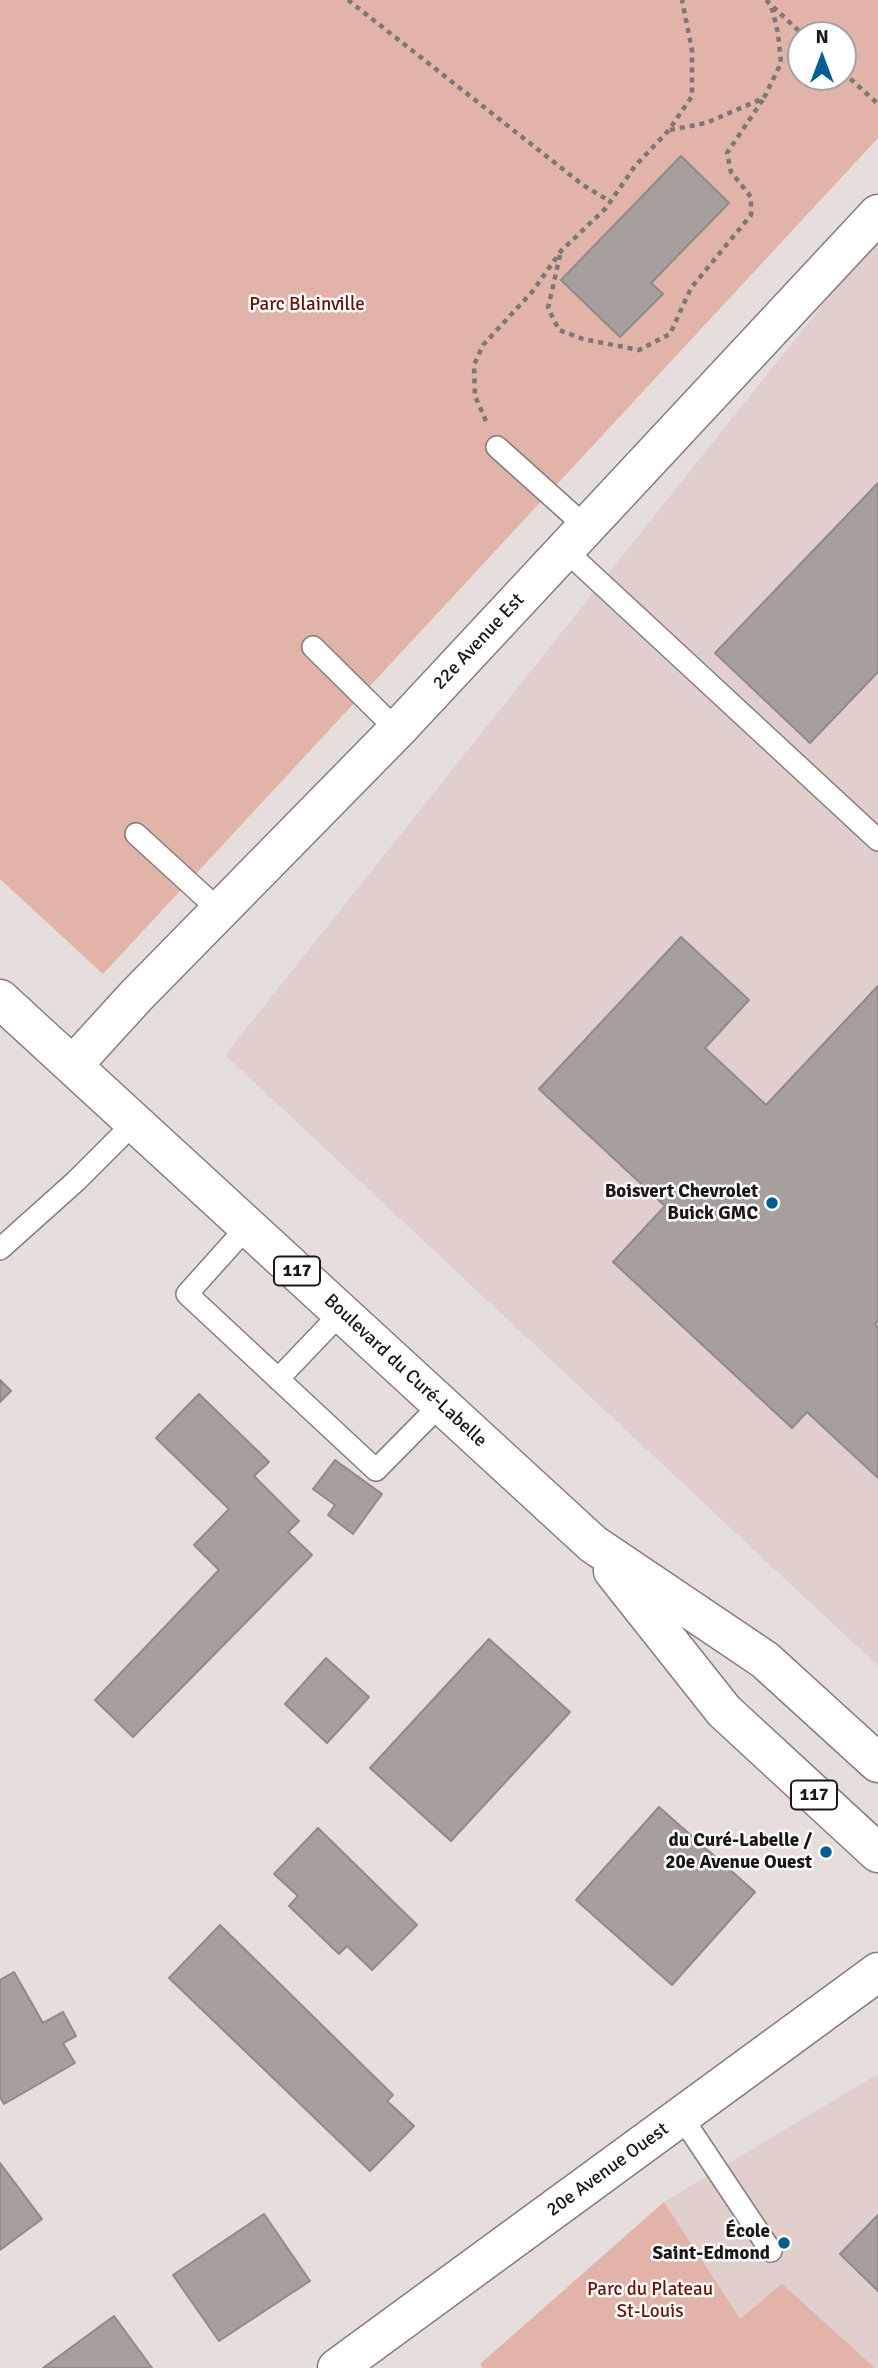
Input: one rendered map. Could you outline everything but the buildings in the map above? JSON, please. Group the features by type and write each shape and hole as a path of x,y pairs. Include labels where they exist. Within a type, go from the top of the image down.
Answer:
{"street":[{"name":"22e Avenue Est","path":"73,1065 219,910 397,730 878,214"},
{"name":"Boulevard du Curé-Labelle","path":"0,999 593,1544 765,1660 878,1763"},
{"name":"Boulevard du Curé-Labelle","path":"593,1544 724,1711 878,1853"},
{"name":"20e Avenue Ouest","path":"337,2368 878,1972"}],"lane":[{"path":"497,447 576,538 878,840"},
{"path":"313,647 397,730"},
{"path":"136,834 219,910"},
{"path":"0,1249 76,1181 135,1122"},
{"path":"248,1226 187,1294 376,1470 441,1404"},
{"path":"278,1379 341,1312"},
{"path":"681,2116 771,2251"}],"path":[{"path":"348,0 583,185 611,202"},
{"path":"497,447 475,396 474,365 483,345 532,292 561,251 607,208 635,166 669,130 692,96 692,50 682,0"},
{"path":"766,0 788,21"},
{"path":"561,251 548,307 559,330 583,339 639,350 670,334 691,288 751,215 751,197 731,172 727,152 764,97 781,63 778,33 771,5"},
{"path":"857,85 878,104"},
{"path":"669,130 706,123 764,97"}],"shaded area":[{"path":"878,235 878,1666 225,1055"},
{"name":"École Saint-Edmond","path":"878,2074 878,2368 875,2368 740,2320 664,2202"}],"green space":[{"name":"Parc Blainville","path":"0,0 878,0 878,138 103,974 0,879"},
{"name":"Parc du Plateau St-Louis","path":"664,2202 740,2319 782,2284 875,2368 483,2368 480,2364"}],"place":[{"name":"Boisvert Chevrolet Buick GMC","path":"772,1203"},
{"name":"du Curé-Labelle / 20e Avenue Ouest","path":"826,1852"},
{"name":"École Saint-Edmond","path":"784,2243"}]}
